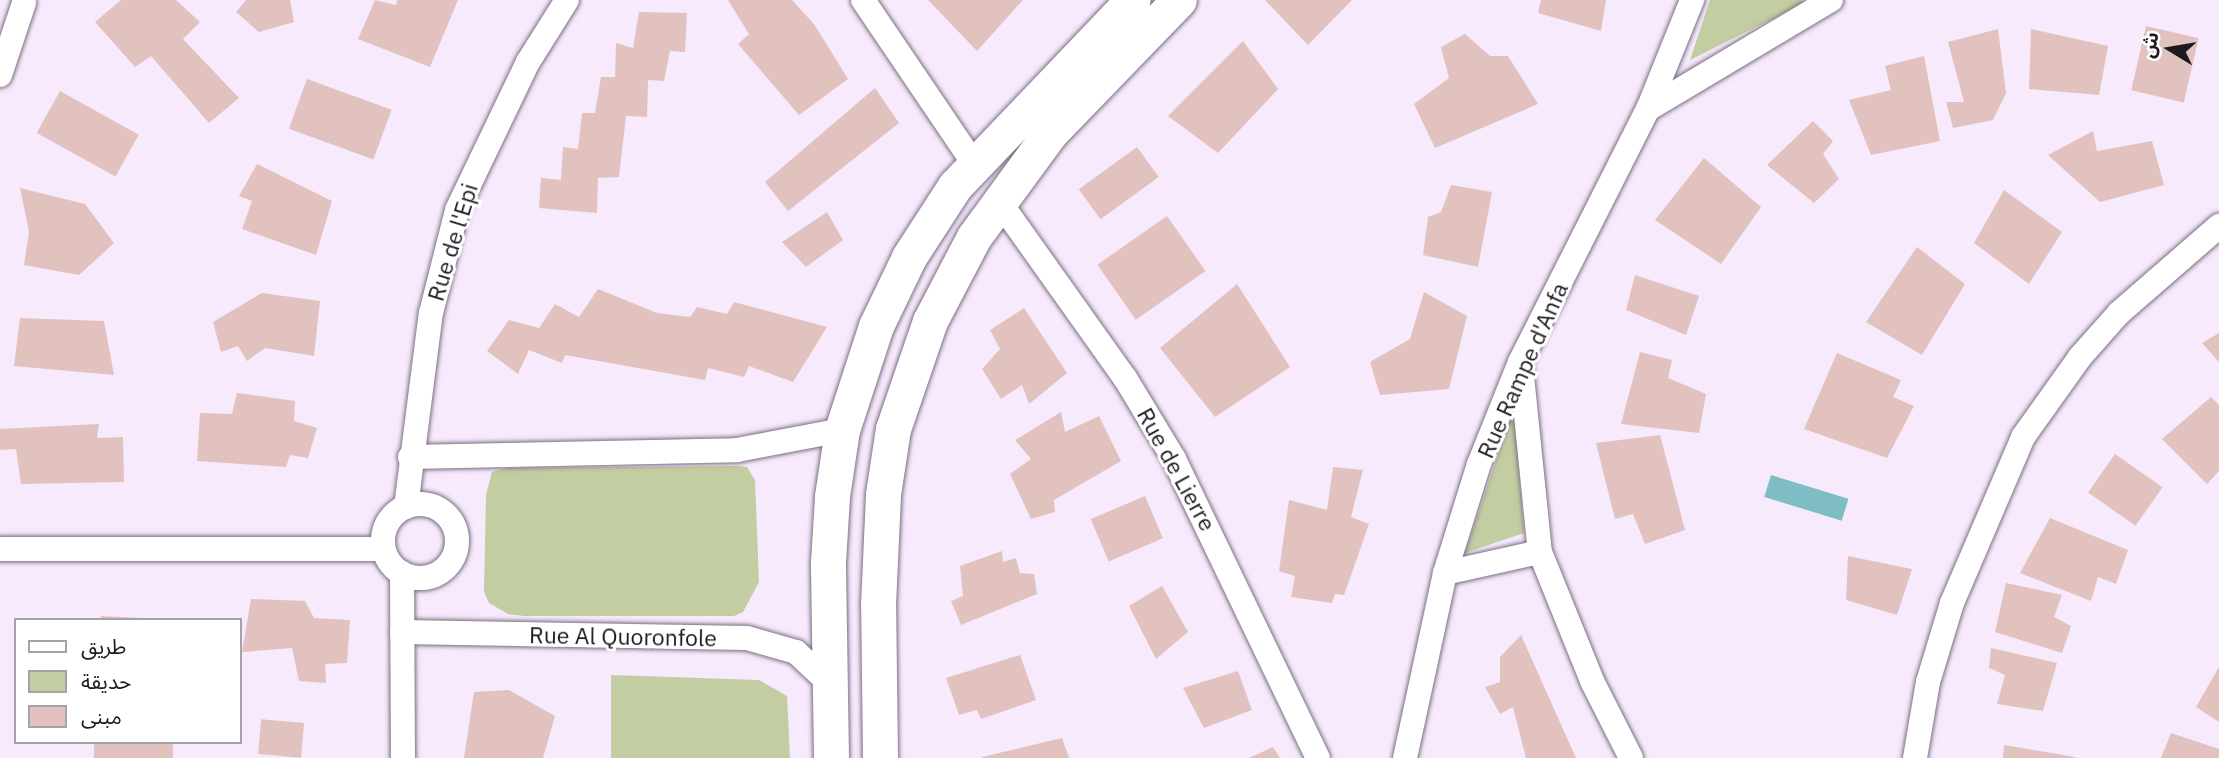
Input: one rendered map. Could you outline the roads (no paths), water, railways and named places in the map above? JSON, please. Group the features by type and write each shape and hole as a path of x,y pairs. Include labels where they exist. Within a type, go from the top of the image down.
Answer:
{"main road":[{"path":"831,758 829,528 842,430 891,290 937,210 974,164 1133,0"},
{"path":"880,758 878,568 893,429 940,299 999,201 1050,133 1179,0"}],"street":[{"name":"Rue de l'Epi","path":"406,506 410,457 433,300 457,210 528,62 567,0"},
{"path":"863,0 974,164"},
{"name":"Rue Rampe d'Anfa","path":"1405,758 1445,573 1479,464 1520,362 1648,109 1692,0"},
{"path":"1648,109 1831,0"},
{"path":"0,18 27,2"},
{"path":"0,75 27,2"},
{"name":"Rue de Lierre","path":"999,201 1125,378 1174,459 1318,758"},
{"path":"1915,758 1928,682 1952,603 2023,436 2080,356 2119,313 2219,226"},
{"path":"1520,362 1540,552 1593,683 1630,758"},
{"path":"410,457 737,450 842,430"},
{"path":"418,504 443,512 456,533 453,559 433,576 402,573 388,561 383,549 387,524 406,506 418,504"},
{"path":"0,549 383,549"},
{"path":"1445,573 1540,552"},
{"path":"402,573 403,758"},
{"name":"Rue Al Quoronfole","path":"402,632 747,638 796,652 829,684"}],"water":[{"path":"1771,475 1848,499 1842,521 1764,497"}]}
